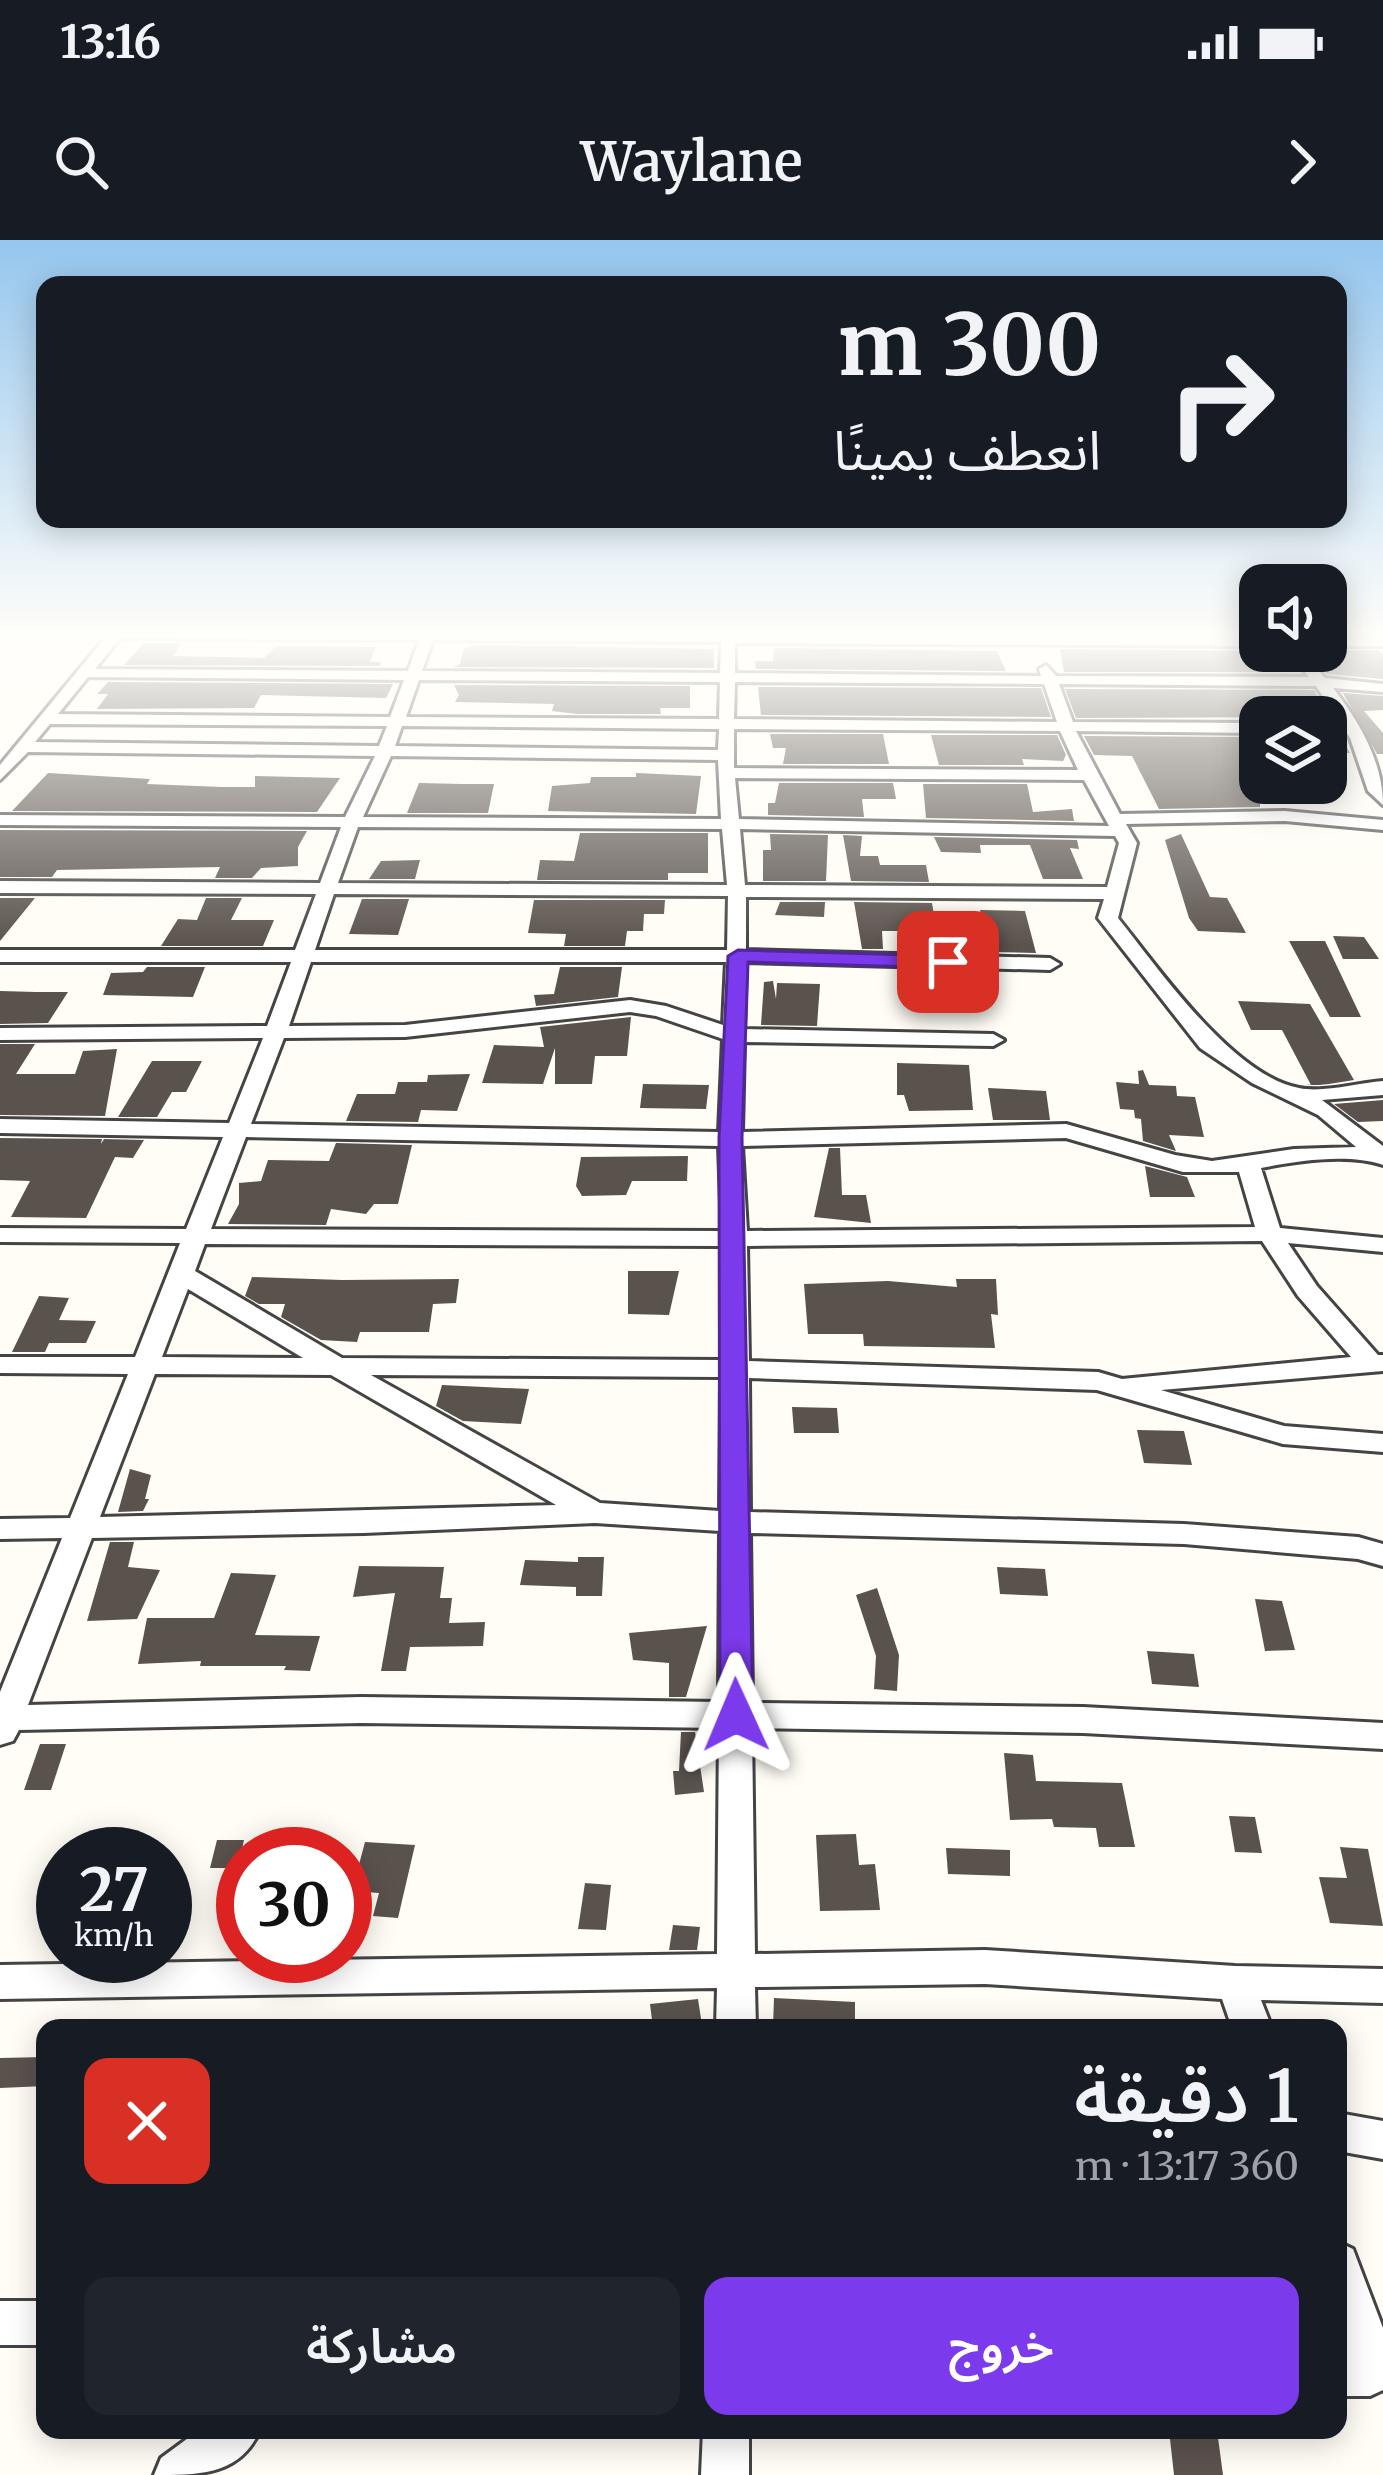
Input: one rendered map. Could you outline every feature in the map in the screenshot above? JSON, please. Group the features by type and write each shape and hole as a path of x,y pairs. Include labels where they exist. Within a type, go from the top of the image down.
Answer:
{"street":[{"path":"0,775 31,737"},
{"path":"391,737 350,825 275,1034 2,1724 361,1710 1083,1720 1383,1736"},
{"path":"727,737 738,956 730,1138 735,1239 736,2019"},
{"path":"1073,737 1128,843 1108,918 1208,1043 1346,1125 1380,1156"},
{"path":"1357,737 1365,754 1364,771 1382,799"},
{"path":"22,747 385,752 1089,775"},
{"path":"0,820 1118,825 1285,816 1305,822 1383,825"},
{"path":"0,887 1111,893"},
{"path":"0,956 738,956 1050,964"},
{"path":"0,1034 275,1034 444,1028 630,1006 658,1010 731,1035 994,1040"},
{"path":"1299,1095 1383,1088"},
{"path":"0,1126 730,1138 1066,1131 1109,1138 1172,1162 1249,1168 1283,1157 1380,1156"},
{"path":"1249,1168 1270,1234 1307,1291 1377,1363"},
{"path":"0,1235 735,1239 1270,1234 1383,1245"},
{"path":"179,1273 424,1419 595,1513"},
{"path":"0,1365 735,1369 1123,1385 1377,1363"},
{"path":"1123,1385 1283,1435 1383,1443"},
{"path":"0,1529 76,1531 595,1513 733,1522 1184,1534 1358,1548 1383,1555"},
{"path":"0,1982 738,1967 985,1967 1234,1983 1383,1986"},
{"path":"1234,1983 1248,2019"},
{"path":"1347,2134 1383,2140"},
{"path":"1347,2289 1363,2333 1364,2374"},
{"path":"0,2324 36,2323"},
{"path":"178,2475 225,2439"},
{"path":"725,2475 726,2439"}],"building":[{"path":"771,737 884,737 889,764 783,764 786,748 773,748"},
{"path":"932,737 1058,737 1066,755 1063,761 1022,759 1024,765 939,765"},
{"path":"1085,737 1239,737 1239,804 1260,807 1159,809 1132,756 1094,755"},
{"path":"1368,737 1383,737 1383,754 1377,754"},
{"path":"48,773 222,787 255,787 255,776 340,778 317,812 12,811"},
{"path":"636,773 701,776 696,814 548,811 552,786 590,783 591,777 636,777"},
{"path":"419,783 494,784 488,813 407,813"},
{"path":"779,783 893,783 896,799 862,799 864,817 768,815 768,803 775,803"},
{"path":"923,784 1027,784 1033,812 1072,809 1074,821 926,818"},
{"path":"0,830 307,831 298,847 298,866 261,868 252,878 215,878 220,867 57,870 52,877 0,877"},
{"path":"580,833 708,833 708,873 668,873 668,880 537,880 540,860 574,861"},
{"path":"770,834 828,835 826,881 763,881 763,850 771,850"},
{"path":"1181,834 1210,897 1227,898 1246,933 1198,931 1189,918 1165,840"},
{"path":"843,835 862,836 860,856 878,856 880,865 926,865 929,882 851,881"},
{"path":"934,837 1077,840 1079,849 1070,848 1083,879 1043,879 1030,845 980,845 981,853 941,852"},
{"path":"420,860 415,879 369,879 381,861"},
{"path":"0,898 35,898 0,941"},
{"path":"206,898 242,898 231,920 274,920 263,946 161,946 178,919 197,920"},
{"path":"362,899 409,899 398,935 349,934"},
{"path":"534,900 665,900 664,914 644,914 643,931 627,931 625,946 564,946 566,934 528,933"},
{"path":"780,902 825,902 824,917 775,915"},
{"path":"854,902 932,903 936,927 904,925 904,931 882,931 883,949 862,949"},
{"path":"980,910 1025,911 1036,953 990,952"},
{"path":"1333,936 1364,937 1379,959 1343,959"},
{"path":"1289,941 1325,941 1361,1017 1330,1017"},
{"path":"147,967 205,967 193,997 103,995 111,973 143,972"},
{"path":"560,967 622,967 618,997 536,1006 534,995 554,994"},
{"path":"773,981 776,999 777,983 820,984 817,1026 761,1025 764,982"},
{"path":"0,991 68,992 48,1023 0,1024"},
{"path":"1238,1001 1310,1004 1354,1080 1311,1085 1282,1030 1251,1030"},
{"path":"631,1017 627,1056 595,1056 592,1084 555,1084 555,1048 543,1084 482,1083 494,1045 544,1047 540,1027"},
{"path":"0,1044 35,1044 16,1074 75,1074 83,1051 117,1049 105,1116 0,1115"},
{"path":"152,1061 202,1061 186,1092 172,1092 157,1117 118,1117"},
{"path":"897,1063 969,1065 973,1110 909,1111 904,1095 897,1095"},
{"path":"1143,1070 1149,1085 1176,1086 1177,1096 1195,1097 1204,1137 1169,1135 1176,1151 1143,1141 1141,1119 1135,1118 1134,1110 1120,1109 1116,1082 1139,1084 1138,1071"},
{"path":"470,1074 457,1111 421,1110 418,1122 346,1121 357,1094 395,1094 398,1082 427,1082 428,1075"},
{"path":"643,1084 709,1085 706,1109 640,1108"},
{"path":"988,1088 1046,1091 1050,1120 993,1120"},
{"path":"1383,1100 1383,1121 1358,1122 1334,1104"},
{"path":"0,1138 102,1139 101,1144 104,1139 144,1140 133,1158 115,1157 86,1218 11,1217 30,1181 0,1180"},
{"path":"336,1143 412,1145 398,1204 374,1204 366,1214 331,1209 326,1225 228,1224 239,1204 239,1183 261,1181 268,1160 329,1161"},
{"path":"829,1148 840,1148 842,1195 866,1195 871,1223 814,1217"},
{"path":"688,1156 687,1181 632,1181 626,1195 582,1196 576,1186 581,1157"},
{"path":"1145,1166 1187,1177 1195,1197 1150,1197"},
{"path":"628,1271 679,1271 669,1315 628,1314"},
{"path":"252,1277 459,1279 456,1303 433,1304 429,1332 360,1332 357,1342 321,1340 281,1317 285,1304 259,1304 245,1296"},
{"path":"956,1279 996,1279 998,1315 991,1314 995,1348 864,1346 863,1334 808,1334 804,1284 888,1281 957,1287"},
{"path":"39,1296 69,1298 59,1320 96,1321 86,1343 49,1343 45,1352 12,1352"},
{"path":"442,1385 529,1389 521,1424 463,1421 436,1406"},
{"path":"792,1407 837,1408 839,1433 794,1433"},
{"path":"1137,1430 1184,1431 1192,1465 1144,1463"},
{"path":"130,1469 151,1475 145,1499 149,1499 143,1511 118,1512"},
{"path":"110,1542 134,1542 128,1567 160,1570 137,1619 87,1621"},
{"path":"578,1557 604,1557 602,1596 576,1596 576,1587 520,1585 525,1560 578,1562"},
{"path":"359,1566 444,1567 440,1598 452,1598 449,1623 485,1622 483,1646 410,1647 406,1671 381,1671 395,1593 353,1597"},
{"path":"997,1567 1045,1569 1048,1596 1000,1594"},
{"path":"231,1573 276,1575 255,1635 320,1636 310,1671 284,1670 286,1666 200,1666 201,1661 138,1664 147,1618 214,1618"},
{"path":"877,1588 899,1655 897,1691 874,1689 876,1656 856,1595"},
{"path":"1255,1599 1282,1601 1295,1650 1265,1651"},
{"path":"707,1626 686,1697 669,1697 669,1663 633,1660 629,1633"},
{"path":"1147,1651 1194,1654 1199,1687 1152,1684"},
{"path":"681,1732 695,1732 704,1792 675,1795 673,1771 679,1771"},
{"path":"40,1744 66,1744 51,1790 24,1790"},
{"path":"1004,1753 1033,1755 1036,1781 1122,1783 1135,1847 1099,1847 1096,1828 1054,1827 1052,1819 1010,1820"},
{"path":"1229,1816 1255,1817 1262,1853 1235,1852"},
{"path":"856,1834 859,1865 875,1864 880,1910 820,1911 816,1835"},
{"path":"372,1842 415,1845 398,1918 373,1916 379,1893 372,1892"},
{"path":"1340,1847 1368,1849 1383,1926 1330,1923 1319,1877 1347,1878"},
{"path":"946,1848 1010,1850 1010,1876 948,1874"},
{"path":"585,1883 611,1885 606,1930 578,1929"},
{"path":"673,1925 700,1927 697,1950 669,1950"},
{"path":"774,1998 855,2002 855,2019 773,2019"},
{"path":"698,1999 701,2019 652,2019 650,2004"},
{"path":"36,2057 36,2086 0,2088 0,2058"},
{"path":"1170,2439 1218,2439 1223,2475 1174,2475"}],"route":[{"path":"736,1715 735,1239 730,1138 738,956 948,962"}]}
